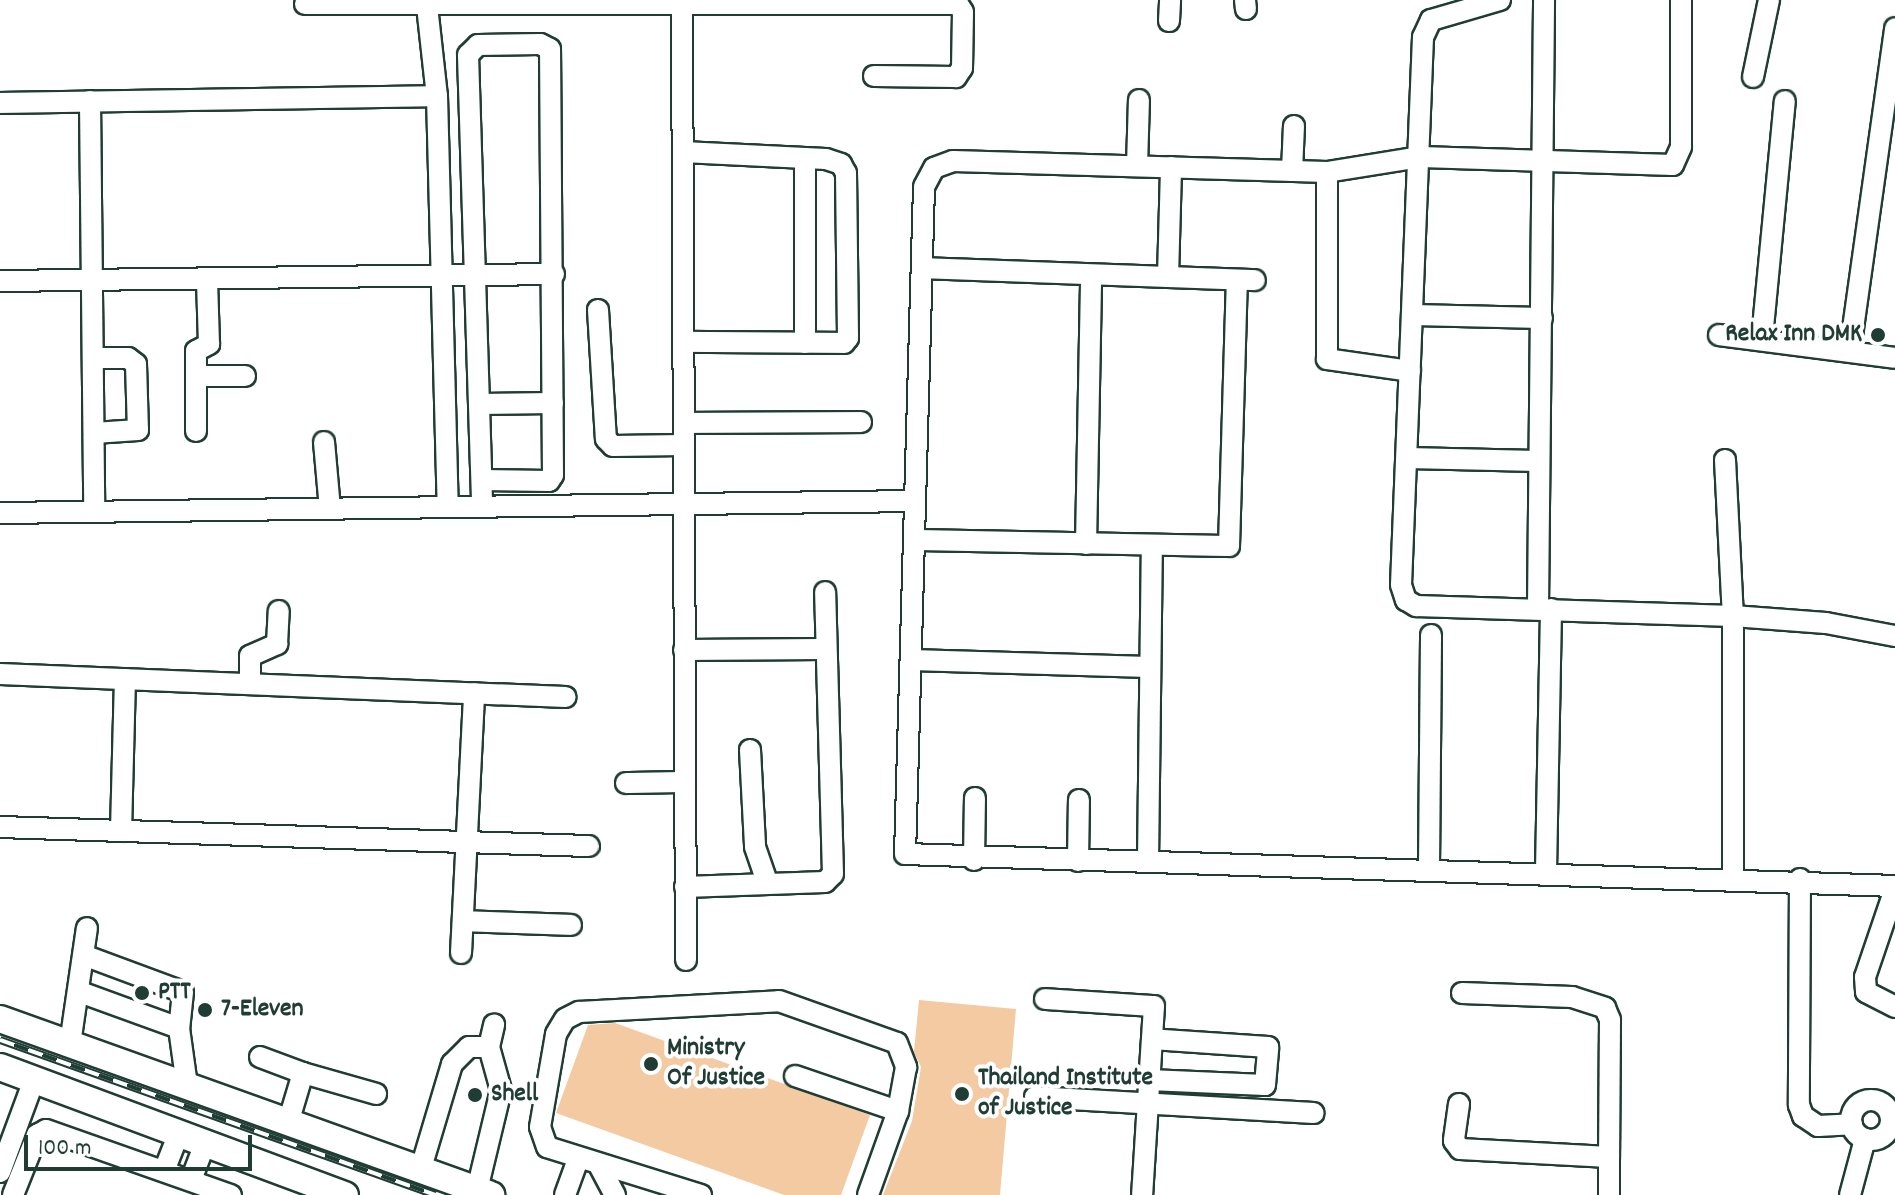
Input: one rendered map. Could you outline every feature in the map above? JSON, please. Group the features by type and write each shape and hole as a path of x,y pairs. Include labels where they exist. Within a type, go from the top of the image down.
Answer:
{"main road":[{"path":"0,1019 484,1192"},
{"path":"1,1070 345,1195"}],"street":[{"path":"1500,0 1431,20 1423,37 1421,157 1401,585 1406,600 1416,606 1733,616 1826,623 1895,636"},
{"path":"1544,0 1538,461 1544,608 1546,871"},
{"path":"1681,0 1681,147 1673,165 1421,157 1327,172 953,161 934,168 924,187 903,849 915,858 1429,867 1800,879 1895,887 1865,977 1866,992 1895,1007"},
{"path":"1753,77 1769,0"},
{"path":"305,4 682,8 796,2 958,4 963,12 962,68 956,77 874,76"},
{"path":"427,6 437,96 448,507"},
{"path":"682,8 686,960"},
{"path":"1850,350 1895,28"},
{"path":"482,480 549,481 554,274 550,49 540,44 478,45 468,55 478,275 482,507"},
{"path":"0,103 437,96"},
{"path":"1137,166 1139,100"},
{"path":"90,101 94,512"},
{"path":"1762,338 1785,101"},
{"path":"1292,171 1294,126"},
{"path":"683,152 805,158 841,164 846,173 848,338 805,343 683,342"},
{"path":"805,158 805,343"},
{"path":"1168,277 1171,167"},
{"path":"1327,172 1327,359 1410,371"},
{"path":"915,540 1222,549 1233,539 1246,280 923,268"},
{"path":"0,281 554,274"},
{"path":"1086,544 1091,276"},
{"path":"196,431 196,351 209,344 207,279"},
{"path":"598,310 606,439 613,446 684,445"},
{"path":"1413,315 1542,318"},
{"path":"1719,335 1762,338 1895,358"},
{"path":"94,358 128,358 136,364 138,430 94,433"},
{"path":"196,376 245,376"},
{"path":"480,404 553,403"},
{"path":"684,423 861,422"},
{"path":"324,442 330,509"},
{"path":"1407,458 1538,461"},
{"path":"1725,460 1733,616 1733,877"},
{"path":"0,513 684,507 915,501"},
{"path":"1148,862 1152,546"},
{"path":"685,887 825,882 833,874 823,649 825,592"},
{"path":"250,684 250,656 277,644 279,611"},
{"path":"1429,867 1431,635"},
{"path":"684,650 823,649"},
{"path":"911,660 1149,667"},
{"path":"2,676 566,697"},
{"path":"121,831 125,679"},
{"path":"461,953 474,693"},
{"path":"750,750 755,847 768,884"},
{"path":"626,783 685,782"},
{"path":"974,860 975,798"},
{"path":"1078,861 1079,800"},
{"path":"0,827 589,846"},
{"path":"1800,879 1799,1105 1803,1116 1818,1126 1858,1132 1884,1136 1893,1116 1880,1102 1868,1101 1857,1106 1858,1132 1850,1195"},
{"path":"463,921 571,925"},
{"path":"70,1044 86,956 87,928"},
{"path":"86,956 183,992 179,1028 187,1086"},
{"path":"80,992 179,1028"},
{"path":"1462,993 1572,997 1605,1008 1610,1020 1609,1195"},
{"path":"1045,999 1154,1006 1142,1195"},
{"path":"701,1195 600,1167 547,1147 540,1127 556,1034 565,1019 579,1012 798,1004 897,1043 906,1067 898,1111 868,1195"},
{"path":"484,1192 501,1090 489,1047 494,1025"},
{"path":"1149,1080 1265,1085 1268,1047 1152,1039"},
{"path":"421,1168 452,1064 469,1047 489,1047"},
{"path":"260,1057 376,1094"},
{"path":"288,1123 303,1073"},
{"path":"795,1076 898,1111"},
{"path":"0,1172 34,1080"},
{"path":"1035,1097 1314,1113"},
{"path":"1459,1104 1454,1141 1460,1149 1609,1157"},
{"path":"13,1195 37,1135 46,1130 231,1195"},
{"path":"164,1171 179,1133"},
{"path":"191,1180 205,1143"},
{"path":"565,1195 578,1160"},
{"path":"600,1167 615,1195"}],"building":[{"name":"Thailand Institute of Justice","path":"919,1000 1016,1009 1000,1195 883,1195 912,1121 921,1067 914,1052"},
{"name":"Ministry Of Justice","path":"615,1023 870,1115 841,1195 784,1195 556,1113 588,1025"}],"railway":[{"path":"0,1040 435,1195"}],"place":[{"name":"Relax Inn DMK","path":"1878,335"},
{"name":"PTT","path":"142,993"},
{"name":"7-Eleven","path":"205,1010"},
{"name":"Ministry Of Justice","path":"651,1064"},
{"name":"Thailand Institute of Justice","path":"962,1094"},
{"name":"Shell","path":"475,1095"}]}
